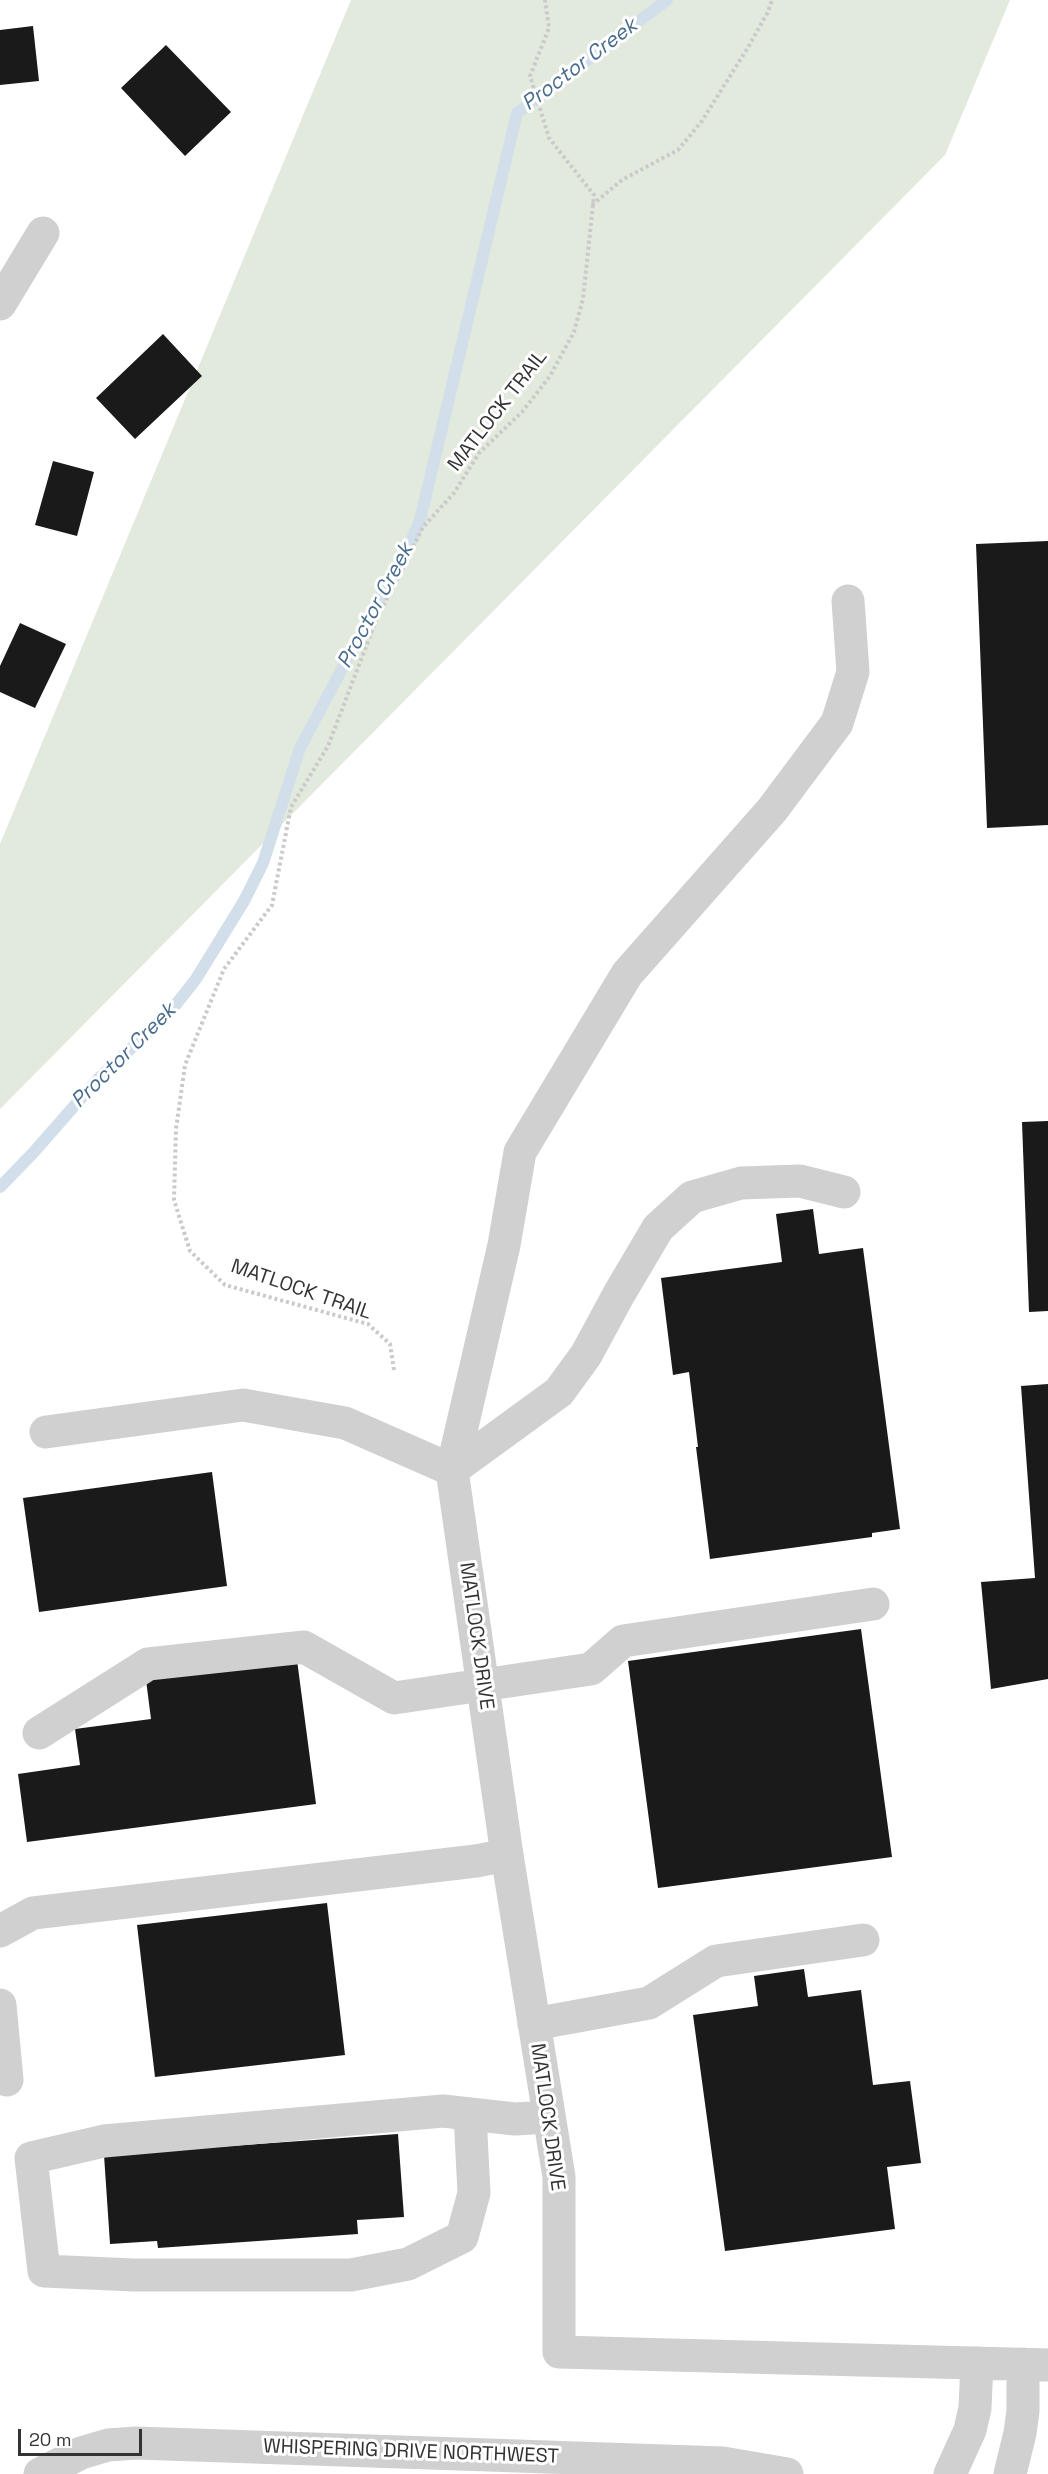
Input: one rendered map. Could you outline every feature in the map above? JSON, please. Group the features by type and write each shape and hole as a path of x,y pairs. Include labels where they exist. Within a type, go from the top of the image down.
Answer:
{"street":[{"path":"0,304 43,233"},
{"path":"452,1470 504,1245 520,1152 627,974 772,810 837,723 853,672 848,601"},
{"path":"452,1470 560,1392 586,1355 658,1228 692,1197 741,1183 800,1181 844,1192"},
{"path":"46,1432 243,1405 345,1423 452,1470"},
{"name":"MATLOCK DRIVE","path":"452,1470 507,1855 559,2177 559,2352 1036,2364"},
{"path":"39,1733 148,1664 304,1647 394,1698 591,1669 624,1641 873,1604"},
{"path":"0,1931 33,1913 477,1861 507,1855"},
{"path":"534,2025 649,2002 716,1961 863,1940"},
{"path":"0,2005 7,2080"},
{"path":"470,2115 474,2193 462,2237 408,2264 351,2275 133,2275 44,2271 31,2158 104,2141 443,2111 515,2119 549,2116"},
{"path":"950,2474 970,2430 975,2408 977,2362"},
{"path":"1010,2474 1036,2364"},
{"name":"WHISPERING DRIVE NORTHWEST","path":"40,2474 81,2452 108,2445 136,2443 723,2463 787,2474"}],"path":[{"path":"545,0 549,28 530,76 549,138 594,195 591,205"},
{"path":"591,205 622,180 678,150 702,121 747,49 768,12 772,0"},
{"name":"MATLOCK TRAIL","path":"394,1370 390,1344 368,1324 225,1284 190,1251 174,1200 176,1129 185,1065 224,969 272,905 291,807 328,746 377,618 423,527 454,493 479,453 529,403 550,376 574,332 584,299 591,205"}],"shaded area":[{"path":"351,0 1010,0 945,155 0,1109 0,844"}],"building":[{"path":"33,26 39,81 0,85 0,30"},
{"path":"166,45 231,112 185,156 121,88"},
{"path":"163,334 202,376 135,439 96,398"},
{"path":"53,461 94,472 77,536 35,525"},
{"path":"1048,541 1048,825 987,828 976,544"},
{"path":"20,623 66,644 35,708 0,692 0,666"},
{"path":"1048,1121 1048,1311 1029,1312 1022,1122"},
{"path":"813,1209 819,1254 863,1248 900,1529 872,1533 872,1537 710,1559 689,1372 673,1375 661,1278 782,1262 776,1214"},
{"path":"1048,1384 1048,1679 991,1689 981,1582 1035,1578 1021,1386"},
{"path":"212,1472 227,1586 39,1612 23,1498"},
{"path":"861,1629 892,1857 658,1888 628,1661"},
{"path":"297,1660 316,1804 27,1842 18,1774 80,1765 75,1729 151,1719 146,1680"},
{"path":"327,1903 345,2055 155,2077 137,1925"},
{"path":"804,1969 808,1997 861,1990 873,2085 910,2081 921,2163 887,2167 895,2229 725,2251 693,2015 758,2006 754,1976"},
{"path":"398,2134 404,2217 357,2220 358,2234 158,2248 157,2241 110,2244 104,2155"}],"waterway":[{"name":"Proctor Creek","path":"0,1187 98,1079 170,1012 196,979 244,901 263,863 300,748 377,603 399,569 420,520 517,113 667,0"}]}
